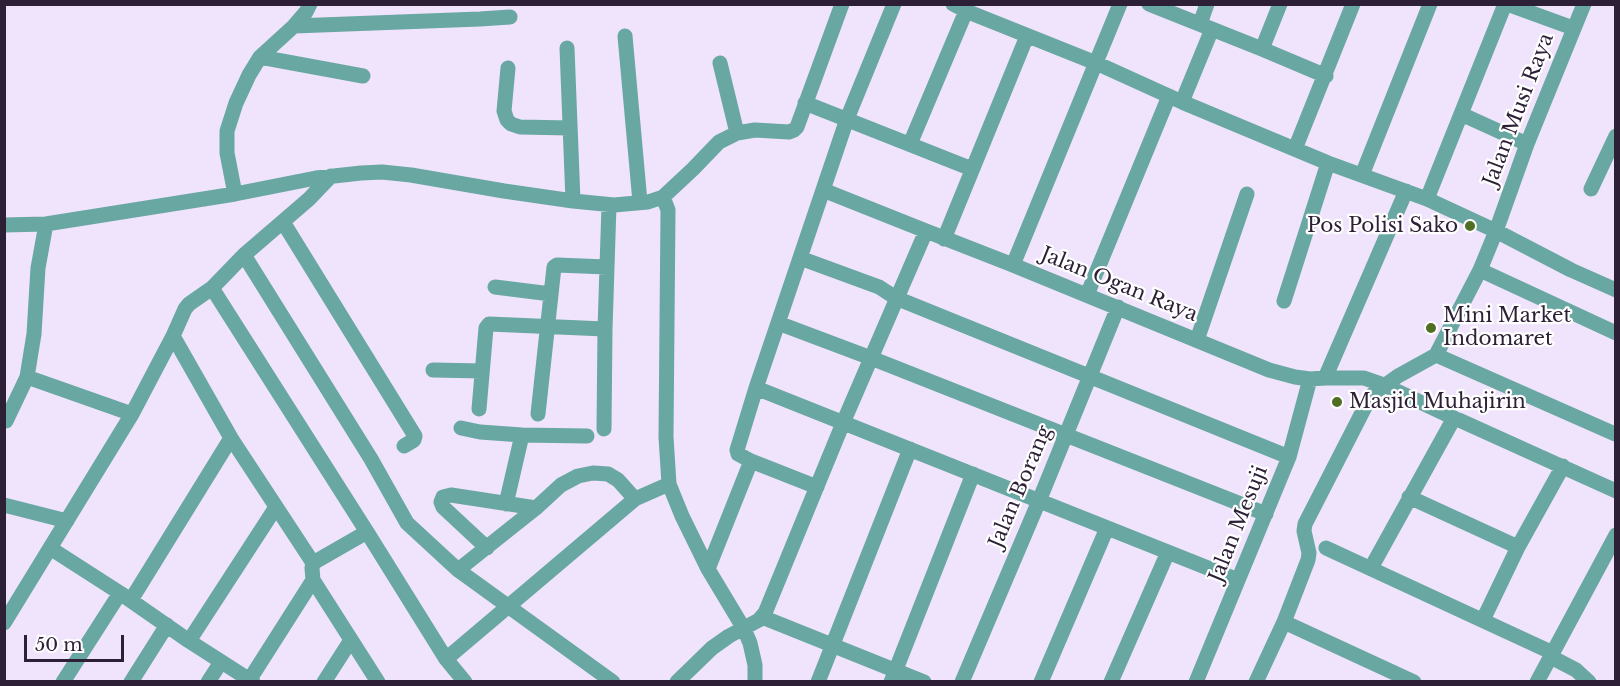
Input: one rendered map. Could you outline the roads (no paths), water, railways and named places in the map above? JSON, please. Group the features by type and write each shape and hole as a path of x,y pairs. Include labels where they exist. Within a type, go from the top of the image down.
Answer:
{"street":[{"path":"235,194 227,153 227,131 241,89 260,57 294,26 310,4"},
{"path":"4,225 46,224 235,194 331,176 361,173 399,173 609,205 648,202 663,196 719,141 737,133 754,130 789,132 797,127 843,4"},
{"path":"817,487 751,461 737,452 756,388 847,119 894,4"},
{"name":"Jalan Ogan Raya","path":"1120,4 1013,265 1269,370 1295,377 1364,378 1454,417 1409,497"},
{"path":"1149,4 1326,76"},
{"path":"1087,295 1206,27 1207,4"},
{"path":"1262,49 1280,4"},
{"path":"1295,149 1353,4"},
{"path":"1362,175 1430,4"},
{"path":"1427,200 1506,4 1573,28"},
{"name":"Jalan Musi Raya","path":"1436,355 1480,270 1527,144 1584,4"},
{"path":"910,144 959,8 1096,63 1328,164 1427,200 1496,231 1616,291"},
{"path":"294,26 480,12 510,16"},
{"path":"625,36 640,202"},
{"path":"944,239 1027,36"},
{"path":"567,48 573,201"},
{"path":"260,57 363,76"},
{"path":"720,63 737,133"},
{"path":"507,68 504,111 511,124 520,127 570,128"},
{"path":"806,103 972,169"},
{"path":"1461,114 1527,144"},
{"path":"1591,189 1616,136"},
{"path":"1284,301 1328,164"},
{"path":"4,623 132,414 187,306 212,288 244,255 315,194 331,176"},
{"path":"823,190 1013,265"},
{"name":"Jalan Mesuji","path":"1196,681 1289,457 1318,378 1406,191"},
{"path":"1197,340 1247,194"},
{"path":"663,196 668,210 666,437 669,484 708,569 744,629 755,665 755,681"},
{"path":"604,429 609,205"},
{"path":"283,222 415,436 414,440 404,446"},
{"path":"6,421 27,377 34,334 38,268 46,224"},
{"path":"677,681 712,648 762,617 926,231"},
{"path":"244,255 371,459 403,518 458,570 508,605 603,679"},
{"path":"800,258 879,287 896,298 1289,457"},
{"path":"538,414 554,267 557,265 607,267"},
{"path":"1480,270 1616,333"},
{"path":"495,287 551,294"},
{"path":"212,288 446,659 465,681"},
{"name":"Jalan Borang","path":"962,681 1118,307"},
{"path":"778,323 1266,514"},
{"path":"479,409 486,328 489,324 605,329"},
{"path":"173,336 231,438 313,563 313,580 378,681"},
{"path":"1256,681 1284,622 1308,560 1305,524 1366,405 1374,393 1384,385 1436,355 1615,434"},
{"path":"433,370 482,371"},
{"path":"27,377 132,414"},
{"path":"756,388 1238,580"},
{"path":"1460,420 1616,490"},
{"path":"461,428 480,432 522,435 587,436"},
{"path":"506,504 522,435"},
{"path":"63,681 125,596 231,438"},
{"path":"818,681 910,449"},
{"path":"708,569 751,461"},
{"path":"1483,620 1518,547 1563,466"},
{"path":"458,570 571,479 593,473 608,474 618,480 635,499"},
{"path":"894,676 973,474"},
{"path":"446,659 635,499 669,484"},
{"path":"487,548 443,507 441,499 451,495 536,507"},
{"path":"1371,568 1409,497 1518,547"},
{"path":"4,504 67,521"},
{"path":"189,641 276,507"},
{"path":"1041,681 1107,528"},
{"path":"313,563 367,532"},
{"path":"1538,681 1616,535"},
{"path":"50,548 251,680 313,580"},
{"path":"1326,548 1483,620 1552,655 1589,681"},
{"path":"1111,681 1168,552"},
{"path":"762,617 832,645 894,676 924,681"},
{"path":"1284,622 1414,681"},
{"path":"131,681 167,625"},
{"path":"324,681 351,640"},
{"path":"208,681 221,662"}],"place":[{"name":"Pos Polisi Sako","path":"1470,226"},
{"name":"Mini Market Indomaret","path":"1431,328"},
{"name":"Masjid Muhajirin","path":"1337,402"}]}
